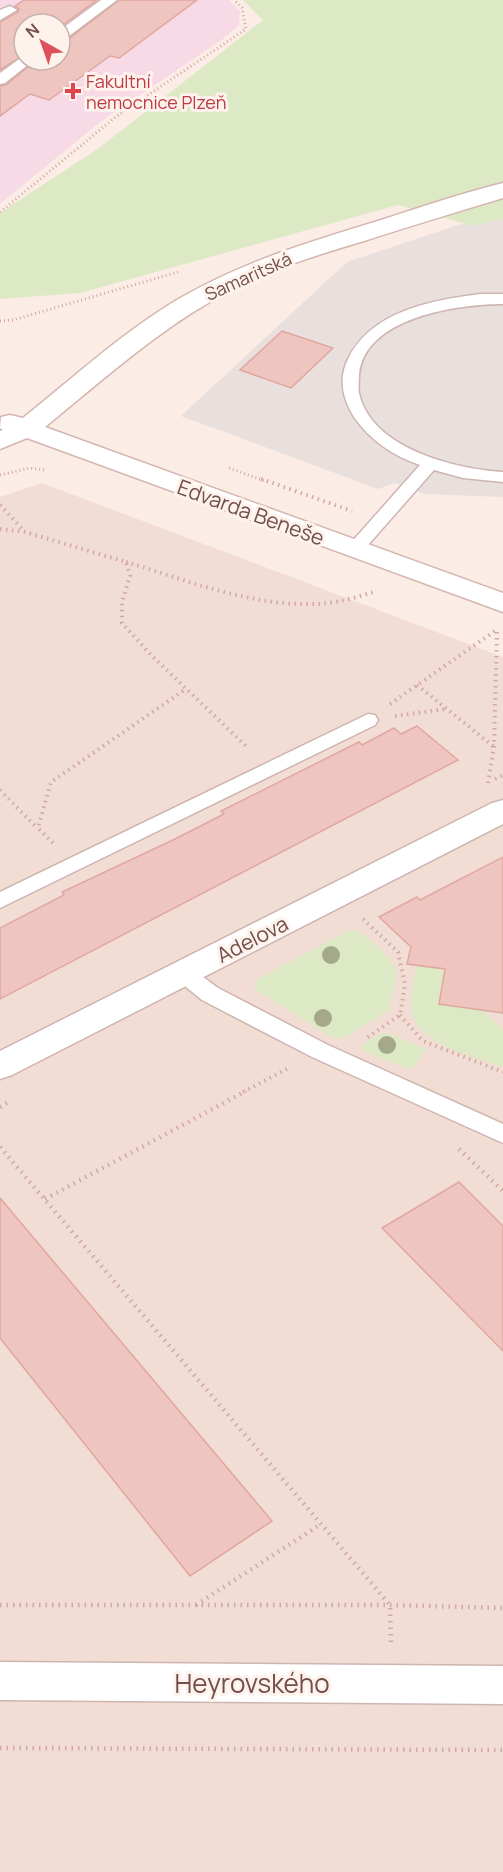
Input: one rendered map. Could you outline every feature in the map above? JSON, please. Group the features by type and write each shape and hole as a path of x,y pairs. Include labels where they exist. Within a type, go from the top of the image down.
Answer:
{"street":[{"name":"Samaritská","path":"0,441 26,429 135,341 188,304 218,287 253,270 296,254 503,190"},
{"name":"Edvarda Beneše","path":"0,419 355,549 500,616"},
{"name":"Adelova","path":"0,1066 183,973 496,800"},
{"name":"Heyrovského","path":"0,1681 503,1685"}],"lane":[{"path":"72,27 110,0"},
{"path":"503,283 398,319 369,339 352,365 350,392 363,420 391,445 430,464 483,476 503,477"},
{"path":"437,305 487,298 503,299"},
{"path":"355,549 430,464"},
{"path":"0,901 368,720"},
{"path":"183,973 210,994 328,1055 503,1134"}],"path":[{"path":"0,212 117,116 246,29 242,8 234,0"},
{"path":"0,321 13,320 181,271"},
{"path":"0,505 26,532"},
{"path":"0,529 26,532 250,596 307,605 350,598 379,590"},
{"path":"126,562 130,576 122,602 122,624 269,768"},
{"path":"486,625 500,616"},
{"path":"500,616 503,632"},
{"path":"368,720 417,685 500,616"},
{"path":"496,800 488,782 494,746 500,616"},
{"path":"417,685 494,746"},
{"path":"38,828 51,782 186,689"},
{"path":"368,720 446,709"},
{"path":"0,790 75,864"},
{"path":"361,916 398,952 405,984 400,1015"},
{"path":"45,1200 328,1055 400,1015"},
{"path":"400,1015 423,1041 503,1072"},
{"path":"0,1147 390,1605 392,1684"},
{"path":"196,1605 321,1524"},
{"path":"0,1605 390,1605 503,1608"},
{"path":"0,1748 503,1750"}],"shaded area":[{"name":"Fakultní nemocnice Plzeň","path":"0,0 229,0 240,11 239,25 223,39 100,122 0,204"},
{"path":"503,210 503,497 424,494 395,483 378,489 181,416 347,262"},
{"path":"42,483 503,657 503,1872 0,1872 0,497"}],"green space":[{"path":"243,0 503,0 503,219 474,226 398,205 80,293 0,299 0,213 99,148 263,20"},
{"path":"357,930 391,961 396,971 396,980 389,1010 346,1037 335,1039 256,990 254,985 259,978 348,931"},
{"path":"419,948 444,972 440,1004 483,1010 503,1029 503,1067 445,1046 420,1028 413,1017 411,1003"},
{"path":"380,1034 391,1034 426,1049 412,1070 363,1051 361,1045"}],"building":[{"path":"24,0 97,0 72,18 72,12 18,12 19,9 15,6"},
{"path":"119,0 197,0 119,58 110,56 49,100 30,94 0,116 0,86 6,85 22,72 72,72 72,36"},
{"path":"12,15 12,62 0,70 0,22"},
{"path":"282,331 333,348 291,388 240,370"},
{"path":"417,726 458,760 0,999 0,928 64,895 62,892 173,840 224,814 221,811 359,742 362,745 394,728 401,734"},
{"path":"503,857 503,1013 439,1004 445,969 407,964 411,947 379,917 417,897 420,900"},
{"path":"459,1182 503,1226 503,1351 382,1228"},
{"path":"0,1198 272,1521 190,1576 0,1338"}],"place":[{"name":"Fakultní nemocnice Plzeň","path":"73,91"}]}
